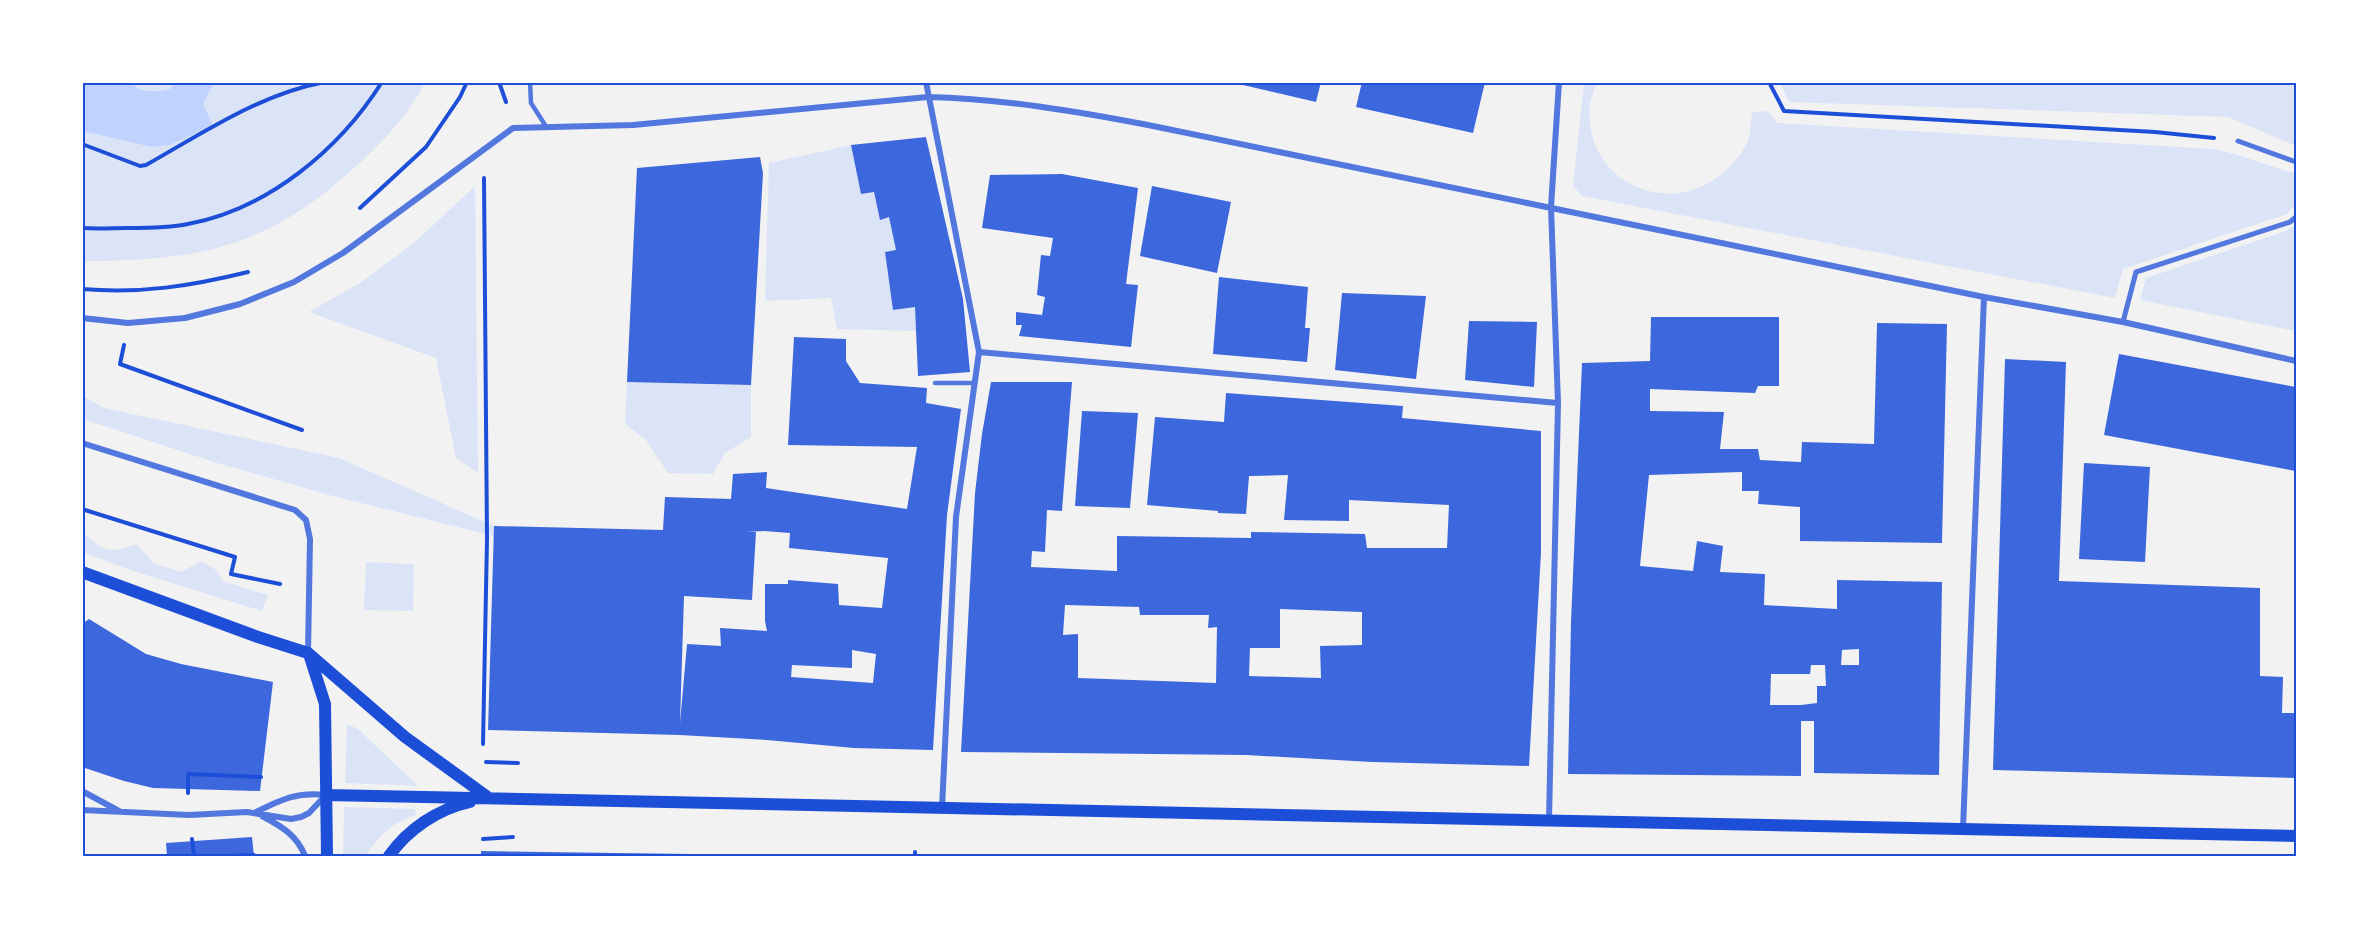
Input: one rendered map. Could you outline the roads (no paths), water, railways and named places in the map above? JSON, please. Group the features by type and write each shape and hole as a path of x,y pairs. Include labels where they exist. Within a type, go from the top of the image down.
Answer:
{"main road":[{"path":"82,573 308,653 405,737 489,798"},
{"path":"308,653 325,704 327,856"},
{"path":"326,795 2296,836"},
{"path":"389,856 409,833 439,812 489,798"}],"street":[{"path":"926,82 979,352 956,517 942,808"},
{"path":"1549,820 1558,403 1551,207 1558,82"},
{"path":"82,318 129,323 185,318 240,304 294,282 343,253 513,128 633,125 928,97 968,98 1070,110 1984,297 2123,322 2296,361"},
{"path":"2238,141 2296,162"},
{"path":"2123,322 2136,272 2290,222 2296,217"},
{"path":"1963,829 1984,297"},
{"path":"979,352 1558,403"},
{"path":"82,443 295,510 306,520 310,539 308,653"},
{"path":"82,791 122,812"},
{"path":"256,812 285,797 305,793 326,795"},
{"path":"82,810 189,815 256,812 291,819 309,813 326,795"},
{"path":"256,812 286,829 296,840 305,856"}],"lane":[{"path":"530,82 531,104 547,128"},
{"path":"935,382 973,383"}],"water":[{"path":"83,83 131,83 144,91 154,91 170,89 175,83 209,83 212,86 203,104 213,126 169,145 152,147 83,131"}]}
